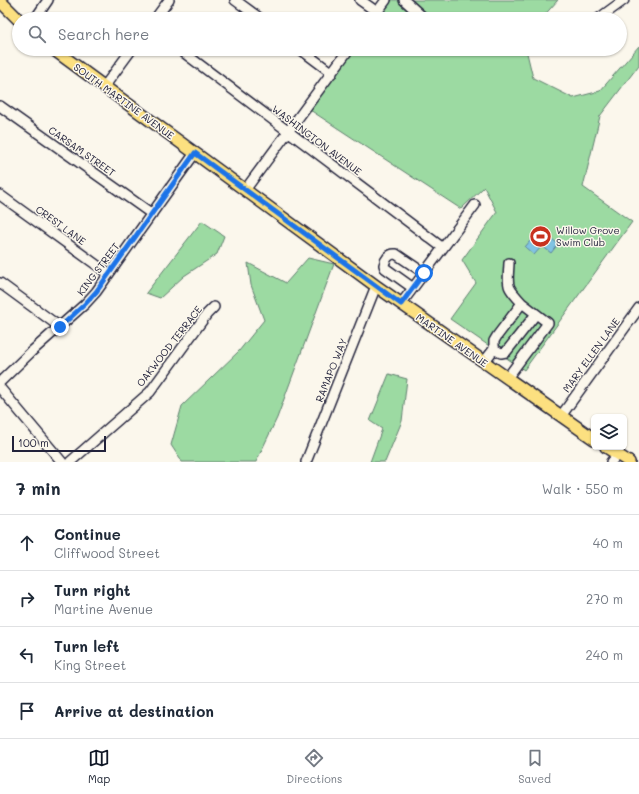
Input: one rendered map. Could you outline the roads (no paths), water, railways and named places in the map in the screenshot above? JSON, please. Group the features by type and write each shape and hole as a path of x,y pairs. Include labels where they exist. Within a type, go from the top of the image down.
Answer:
{"main road":[{"path":"0,1 12,13"},
{"name":"SOUTH MARTINE AVENUE","path":"62,56 195,153"},
{"name":"MARTINE AVENUE","path":"195,153 401,304 591,437"},
{"path":"614,458 629,462"}],"street":[{"path":"40,12 48,0"},
{"path":"160,12 169,0"},
{"path":"235,0 251,12"},
{"path":"360,0 370,12"},
{"path":"377,12 386,0"},
{"path":"404,0 417,12"},
{"path":"608,12 624,0"},
{"path":"104,87 127,56"},
{"name":"WASHINGTON AVENUE","path":"188,56 443,248"},
{"path":"309,56 332,73"},
{"path":"244,190 344,56"},
{"name":"CARSAM STREET","path":"0,106 152,214"},
{"name":"KING STREET","path":"2,377 60,327 96,292 195,153"},
{"name":"CREST LANE","path":"0,195 109,274"},
{"path":"401,304 475,205"},
{"path":"413,288 385,268 385,261 393,253 424,273"},
{"path":"507,378 548,323 522,303 510,290 508,286 509,263"},
{"path":"0,283 60,327"},
{"name":"RAMAPO WAY","path":"306,462 376,286"},
{"path":"484,362 494,349 496,336 522,303"},
{"name":"OAKWOOD TERRACE","path":"70,462 150,392 207,314 214,307"},
{"name":"MARY ELLEN LANE","path":"561,416 639,308"},
{"path":"494,349 501,353 506,352 536,314"},
{"path":"0,388 62,462"}],"water":[{"name":"Willow Grove Swim Club","path":"540,229 558,244 551,253 542,246 534,255 525,247"}],"place":[{"name":"Willow Grove Swim Club","path":"541,236"}]}
